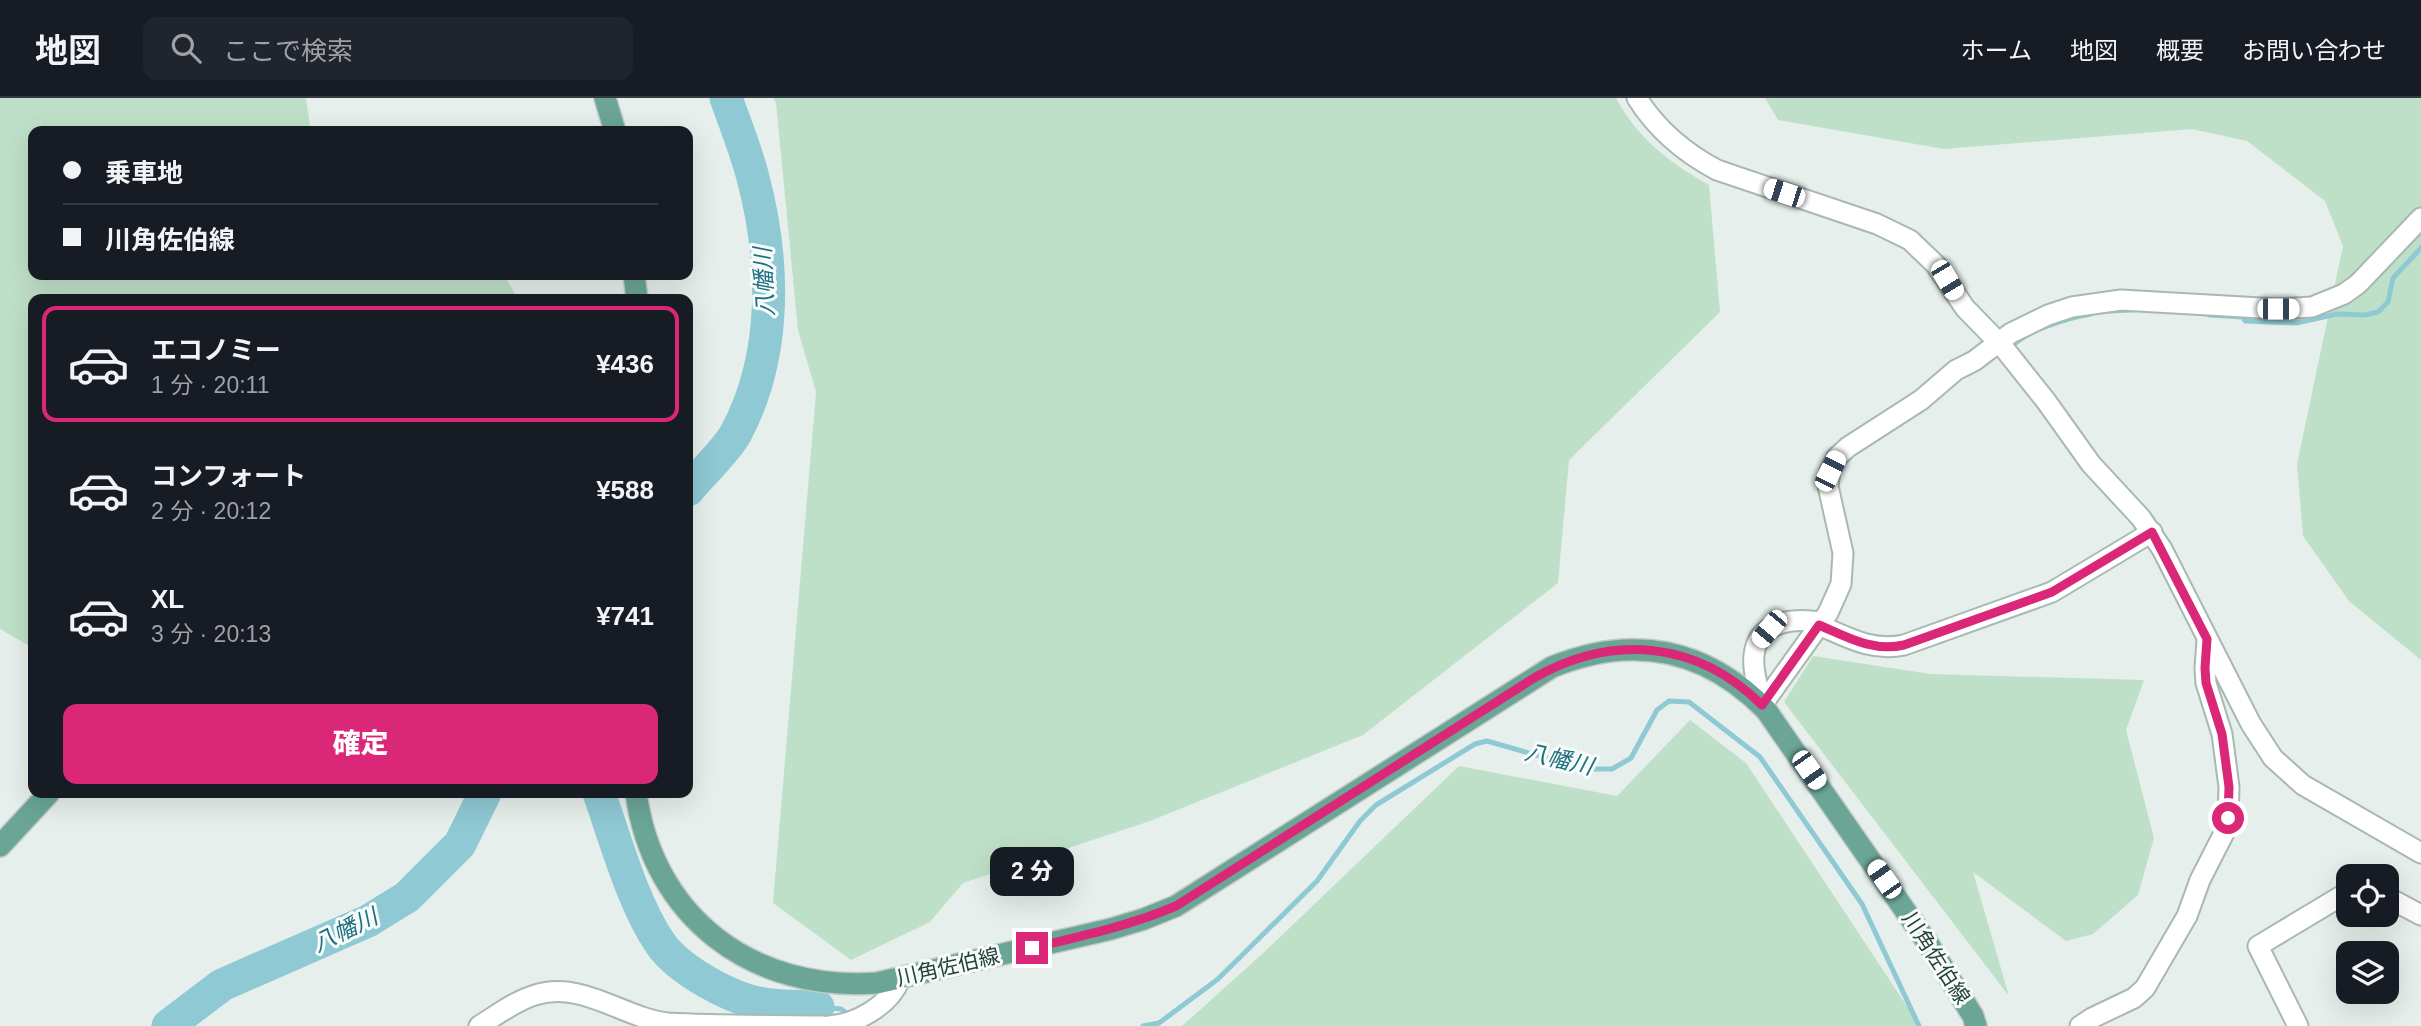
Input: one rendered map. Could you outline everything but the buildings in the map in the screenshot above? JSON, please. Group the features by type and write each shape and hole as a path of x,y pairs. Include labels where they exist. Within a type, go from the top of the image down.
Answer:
{"main road":[{"path":"606,98 614,126"},
{"name":"川角佐伯線","path":"637,798 644,832 662,875 689,913 723,944 764,967 808,981 854,985 900,979 1111,929 1176,906 1534,678 1572,659 1593,653 1624,649 1656,650 1677,654 1717,670 1735,681 1762,705 1929,945 1973,1016 1976,1026"},
{"path":"0,846 44,798"}],"street":[{"path":"1637,98 1662,132 1697,159 1717,170 1877,224 1910,240 1936,265 1973,319 2005,338 2082,453 2152,532 2251,724 2273,758 2320,796 2421,853"},
{"path":"1762,705 1836,599 1844,568 1841,537 1828,486 1830,471 1837,457 1848,447 1921,401 1956,370 1974,361 2005,338 2048,315 2071,307 2121,300 2278,309 2312,307 2344,294 2358,284 2421,218"},
{"path":"1762,705 1754,654 1759,640 1769,629 1782,621 1802,620 1819,624 1875,648 1904,645 2052,592 2152,532"},
{"path":"2080,1026 2134,998 2145,988 2187,916 2200,880 2224,833 2228,818 2229,787 2222,734 2206,683 2207,639"},
{"path":"2298,1026 2258,946 2336,899"},
{"path":"2399,903 2421,915"},
{"path":"829,1026 837,1026 864,1014 887,1000 900,979"},
{"path":"480,1026 533,995 560,990 587,996 633,1014 667,1023 823,1026"}],"green space":[{"path":"0,98 306,98 310,126 28,126 28,280 507,280 515,294 28,294 28,645 0,629"},
{"path":"773,98 1616,98 1634,126 1656,149 1709,185 1720,312 1569,460 1558,583 1363,735 1150,821 963,883 930,922 851,960 773,903 816,392 798,330 776,103"},
{"path":"1765,98 2421,98 2421,660 2349,601 2303,536 2297,464 2343,246 2325,201 2247,141 2192,129 1944,149 1778,120"},
{"path":"1813,656 1930,674 2144,680 2126,730 2154,838 2138,895 2093,934 2066,941 1973,872 2009,996 1784,702"},
{"path":"1690,720 1746,763 1920,1026 1182,1026 1261,955 1459,766 1617,796"}],"waterway":[{"name":"八幡川","path":"693,484 736,433 750,403 766,339 768,272 760,206 743,145 726,98"},
{"path":"2209,315 2243,317 2245,321 2296,323 2337,314 2365,315 2378,312 2388,302 2393,278 2421,248"},
{"path":"2108,311 2133,310"},
{"path":"2011,347 2037,330 2091,314"},
{"name":"八幡川","path":"1143,1026 1159,1023 1218,979 1317,881 1360,821 1376,805 1475,744 1487,741 1585,769 1612,769 1631,758 1657,710 1669,701 1689,702 1760,757 1862,904 1919,1026"},
{"name":"八幡川","path":"168,1026 222,985 368,921 407,897 460,844 483,798"},
{"name":"八幡川","path":"601,798 641,909 668,953 707,982 737,997 771,1005 818,1007"},
{"name":"八幡川","path":"815,1023 818,1007 841,1009 850,1016"}],"route":[{"path":"1032,948 1111,929 1176,906 1534,678 1572,659 1593,653 1635,649 1677,654 1717,670 1735,681 1762,705 1819,625 1875,648 1904,645 2052,592 2152,532 2207,639 2206,683 2222,734 2229,787 2228,818"}]}
